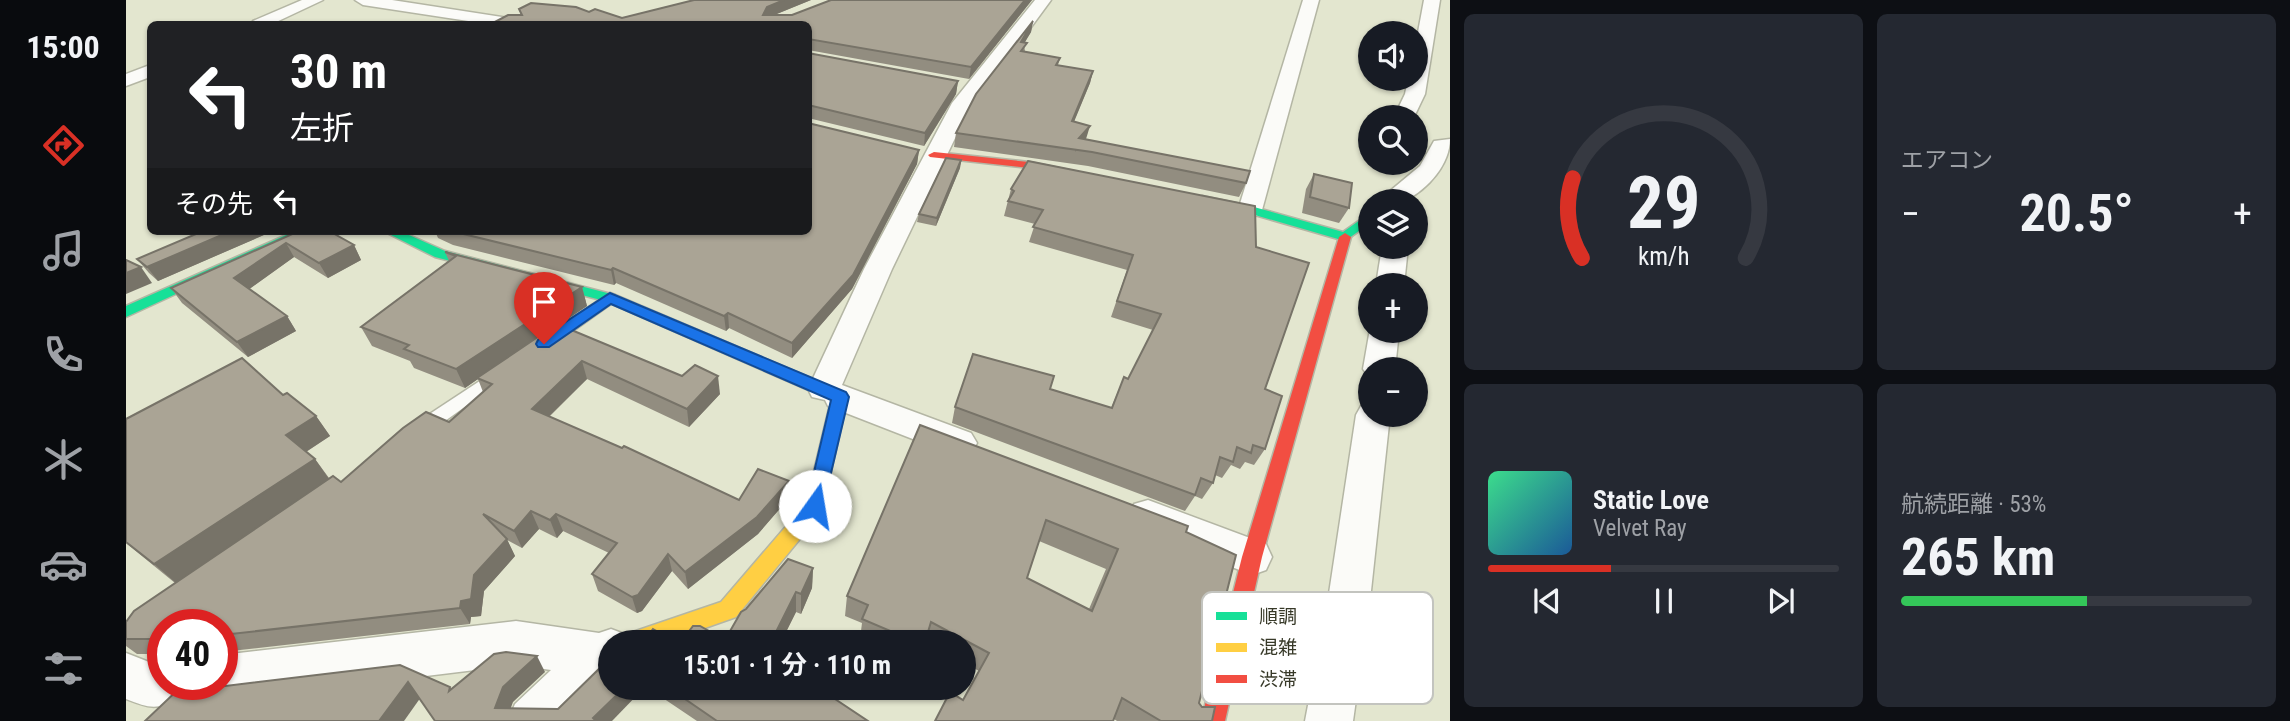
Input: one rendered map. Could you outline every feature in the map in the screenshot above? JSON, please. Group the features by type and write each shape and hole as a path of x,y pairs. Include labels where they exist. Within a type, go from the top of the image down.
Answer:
{"street":[{"path":"266,21 316,0"},
{"path":"363,0 496,21"},
{"path":"670,630 728,610 815,506 832,393 878,269 926,155 962,103 1043,0"},
{"path":"1250,210 1311,0"},
{"path":"1410,105 1415,94 1432,0"},
{"path":"126,80 147,72"},
{"path":"949,84 974,89"},
{"path":"1408,189 1429,170 1442,146 1450,146"},
{"path":"926,155 1030,165 1094,178"},
{"path":"1185,197 1250,210 1345,237"},
{"path":"1244,592 1345,237 1358,227"},
{"path":"126,312 297,235"},
{"path":"398,235 440,254 610,298 832,393 995,457"},
{"path":"1350,592 1371,427"},
{"path":"1123,507 1252,557"},
{"path":"238,676 516,643 598,648"},
{"path":"531,721 598,664"},
{"path":"126,677 147,684"}],"lane":[{"path":"531,353 610,298"},
{"path":"407,438 509,368"}],"building":[{"path":"694,0 784,0 767,7 763,15 792,15 831,0 1025,0 971,67 812,40 812,21 497,21 508,15 522,15 519,9 531,3 576,7 589,12 595,9 622,18"},
{"path":"1033,21 1021,42 1027,43 1021,51 1060,58 1056,65 1093,71 1072,121 1090,126 1079,138 1250,171 1246,183 1092,152 956,133 976,94"},
{"path":"812,54 958,81 925,133 812,106"},
{"path":"812,124 919,150 853,275 792,343 728,313 724,316 613,268 611,270 467,235 812,235"},
{"path":"946,158 961,160 937,218 919,214"},
{"path":"1028,161 1255,206 1256,247 1309,263 1265,389 1282,396 1265,449 1253,445 1251,453 1237,447 1233,462 1220,457 1213,483 1201,478 1195,495 955,407 973,354 1054,376 1050,389 1112,408 1124,377 1128,379 1161,314 1117,301 1133,255 1033,227 1043,210 1008,201 1014,191 1011,189"},
{"path":"1314,174 1352,183 1349,208 1310,197"},
{"path":"194,235 222,235 147,267 137,259"},
{"path":"290,235 336,235 354,245 319,263 286,243 234,278 287,316 237,342 171,288"},
{"path":"445,252 582,287 456,369 404,349 409,345 361,327 456,256"},
{"path":"126,260 141,267 126,273"},
{"path":"557,324 682,376 695,365 718,376 687,409 582,361 532,409 622,448 624,446 739,500 758,469 789,481 757,517 685,572 668,554 638,595 632,597 592,574 617,543 556,514 550,520 531,511 514,531 483,514 507,539 474,575 471,599 461,601 460,608 238,633 238,609 147,609 147,639 126,639 126,622 134,611 333,476 341,482 403,428 426,412 449,422 492,384 477,378"},
{"path":"242,358 283,395 287,393 316,416 286,435 315,459 154,564 126,542 126,419"},
{"path":"920,425 1188,526 1186,532 1236,555 1227,592 1202,592 1202,691 1199,703 1202,707 1215,707 1212,721 1161,721 1122,698 1113,721 935,721 946,700 976,700 976,676 989,653 976,646 976,630 946,630 931,622 929,630 888,630 862,619 868,605 847,596","holes":["1046,520 1118,549 1092,611 1027,578"]},
{"path":"788,559 813,568 801,594 796,592 777,630 731,630 741,612"},
{"path":"693,626 707,630 690,630"},
{"path":"506,652 537,656 503,687 495,708 558,709 598,670 598,700 612,700 593,718 596,721 435,721 408,682 379,721 145,721 167,700 238,700 238,685 400,665 450,687 449,691 494,654"},
{"path":"686,700 836,700 868,721 717,721"}],"traffic: fast":[{"path":"1202,200 1250,210 1345,237 1358,227"},
{"path":"126,312 297,235"},
{"path":"398,235 440,254 610,298 840,397 816,500"}],"traffic: slow":[{"path":"670,630 728,610 815,506 816,500"}],"traffic: jam":[{"path":"934,155 1029,165 1078,175"},
{"path":"1244,592 1345,237"},
{"path":"1213,721 1217,704"}],"route":[{"path":"544,344 610,298 840,397 815,506"}]}
